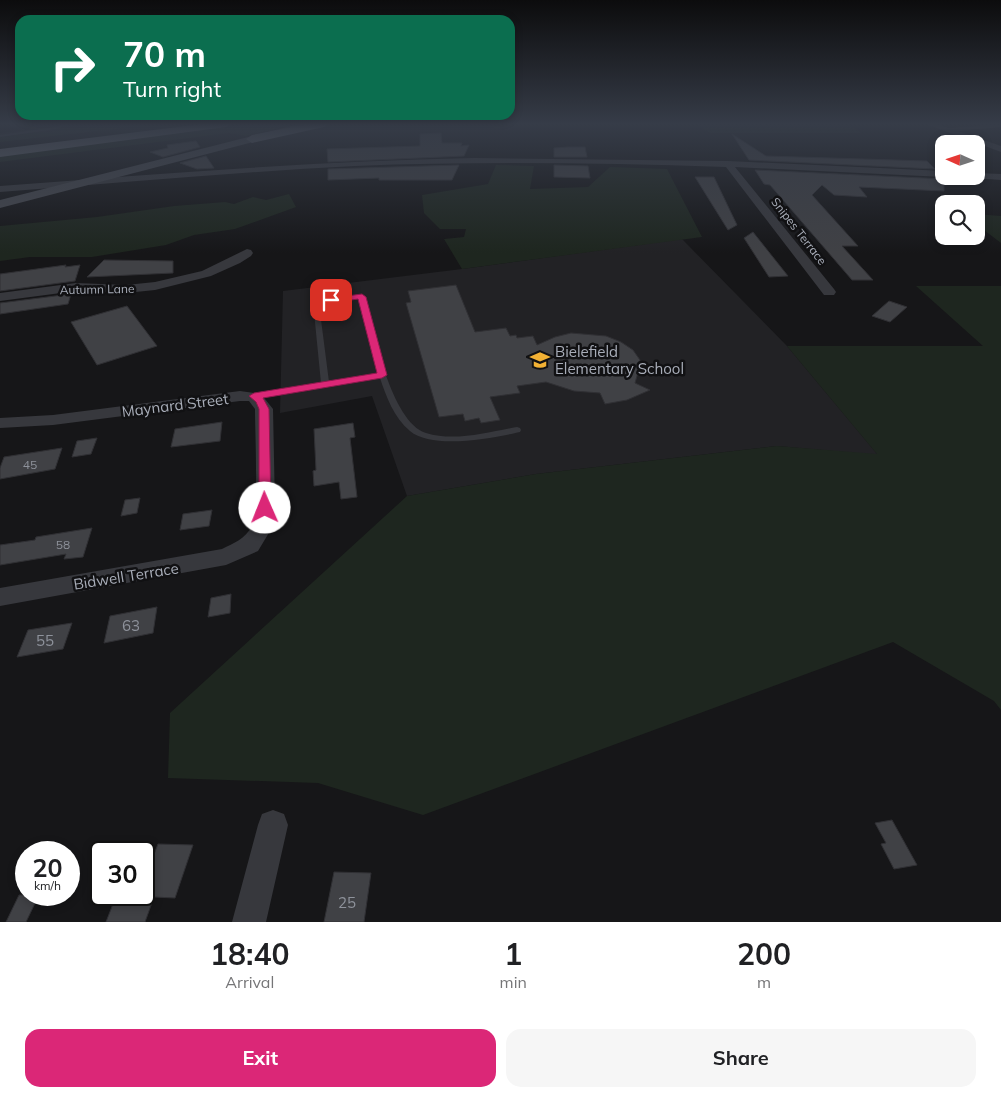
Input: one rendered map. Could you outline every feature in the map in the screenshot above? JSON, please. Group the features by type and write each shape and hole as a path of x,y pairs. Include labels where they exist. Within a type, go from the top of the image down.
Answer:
{"main road":[{"path":"0,204 146,167"}],"street":[{"path":"0,189 312,167"},
{"name":"Snipes Terrace","path":"730,167 829,292"},
{"path":"793,167 935,174"},
{"path":"67,194 202,183 213,180 215,174"},
{"path":"985,176 1001,177"},
{"name":"Autumn Lane","path":"0,297 79,287 118,289 144,287 217,271 235,263 247,253"},
{"name":"Maynard Street","path":"0,424 53,420 240,396 254,396"},
{"name":"Bidwell Terrace","path":"0,597 202,563 226,557 250,545 263,526 265,508 264,409 260,400 254,396"},
{"path":"249,922 273,825"}],"lane":[{"path":"325,384 316,302 362,297 382,375 395,404 407,424 419,433 451,439 517,430"},
{"path":"254,396 382,375"}],"shaded area":[{"path":"495,167 534,167 530,189 588,187 610,167 667,169 702,237 462,269 444,239 464,237 466,229 440,229 424,213 422,195 488,184"},
{"path":"289,194 296,207 235,229 194,235 166,245 92,257 30,257 0,261 0,226 97,217 174,206 225,202 234,204 253,197 266,200"},
{"path":"985,215 1001,216 1001,243 985,231"},
{"name":"Bielefield Elementary School","path":"682,239 787,346 878,455 777,446 536,474 407,496 372,396 280,413 283,291"},
{"path":"916,286 1001,286 1001,710 994,701 893,642 423,815 318,783 168,778 170,713 407,496 536,474 777,446 877,454 787,346 983,346"}],"building":[{"path":"191,167 214,168 197,169"},
{"path":"458,167 452,180 379,180 379,178 328,180 328,169"},
{"path":"554,167 588,167 590,178 554,177"},
{"path":"894,167 933,167 935,169"},
{"path":"755,170 935,179 935,185 944,185 944,191 859,187 867,197 834,195 822,185 812,195 858,246 842,246 873,280 852,280 770,185 764,184"},
{"path":"695,177 714,177 737,225 728,230"},
{"path":"753,232 788,276 769,277 744,238"},
{"path":"104,260 173,261 173,273 87,277"},
{"path":"66,265 65,267 80,265 75,281 0,291 0,274"},
{"path":"456,285 475,332 506,328 510,336 516,335 517,338 533,336 537,345 555,337 571,333 606,336 621,342 633,350 640,360 635,383 650,390 627,400 605,404 600,393 574,391 546,382 517,386 520,393 490,397 500,420 481,423 479,418 465,421 463,414 439,417 406,303 411,302 408,291"},
{"path":"71,294 68,304 0,314 0,303"},
{"path":"889,301 907,307 890,322 872,316"},
{"path":"127,306 157,346 97,365 71,322"},
{"path":"222,422 220,441 171,447 175,429"},
{"path":"353,423 355,437 350,438 357,497 341,499 339,482 314,486 313,471 316,470 314,429"},
{"path":"97,438 91,454 72,457 77,441"},
{"path":"62,448 55,469 0,479 0,468 4,457"},
{"path":"140,498 137,513 121,516 125,500"},
{"path":"212,510 209,526 180,530 183,514"},
{"path":"92,528 83,557 64,559 66,554 0,565 0,545"},
{"path":"231,594 230,613 208,617 211,598"},
{"path":"157,607 153,633 104,643 110,616"},
{"path":"72,623 63,649 17,657 28,630"},
{"path":"892,820 917,865 894,869 881,844 886,843 875,823"},
{"path":"158,844 193,845 175,898 155,897 155,852"},
{"path":"334,872 371,873 364,922 324,922"},
{"path":"15,903 15,906 34,906 26,922 6,922"},
{"path":"112,906 151,906 145,922 106,922"}],"place":[{"name":"Bielefield Elementary School","path":"540,360"}],"route":[{"path":"265,508 264,409 260,400 254,396 382,375 362,297 331,300"}]}
